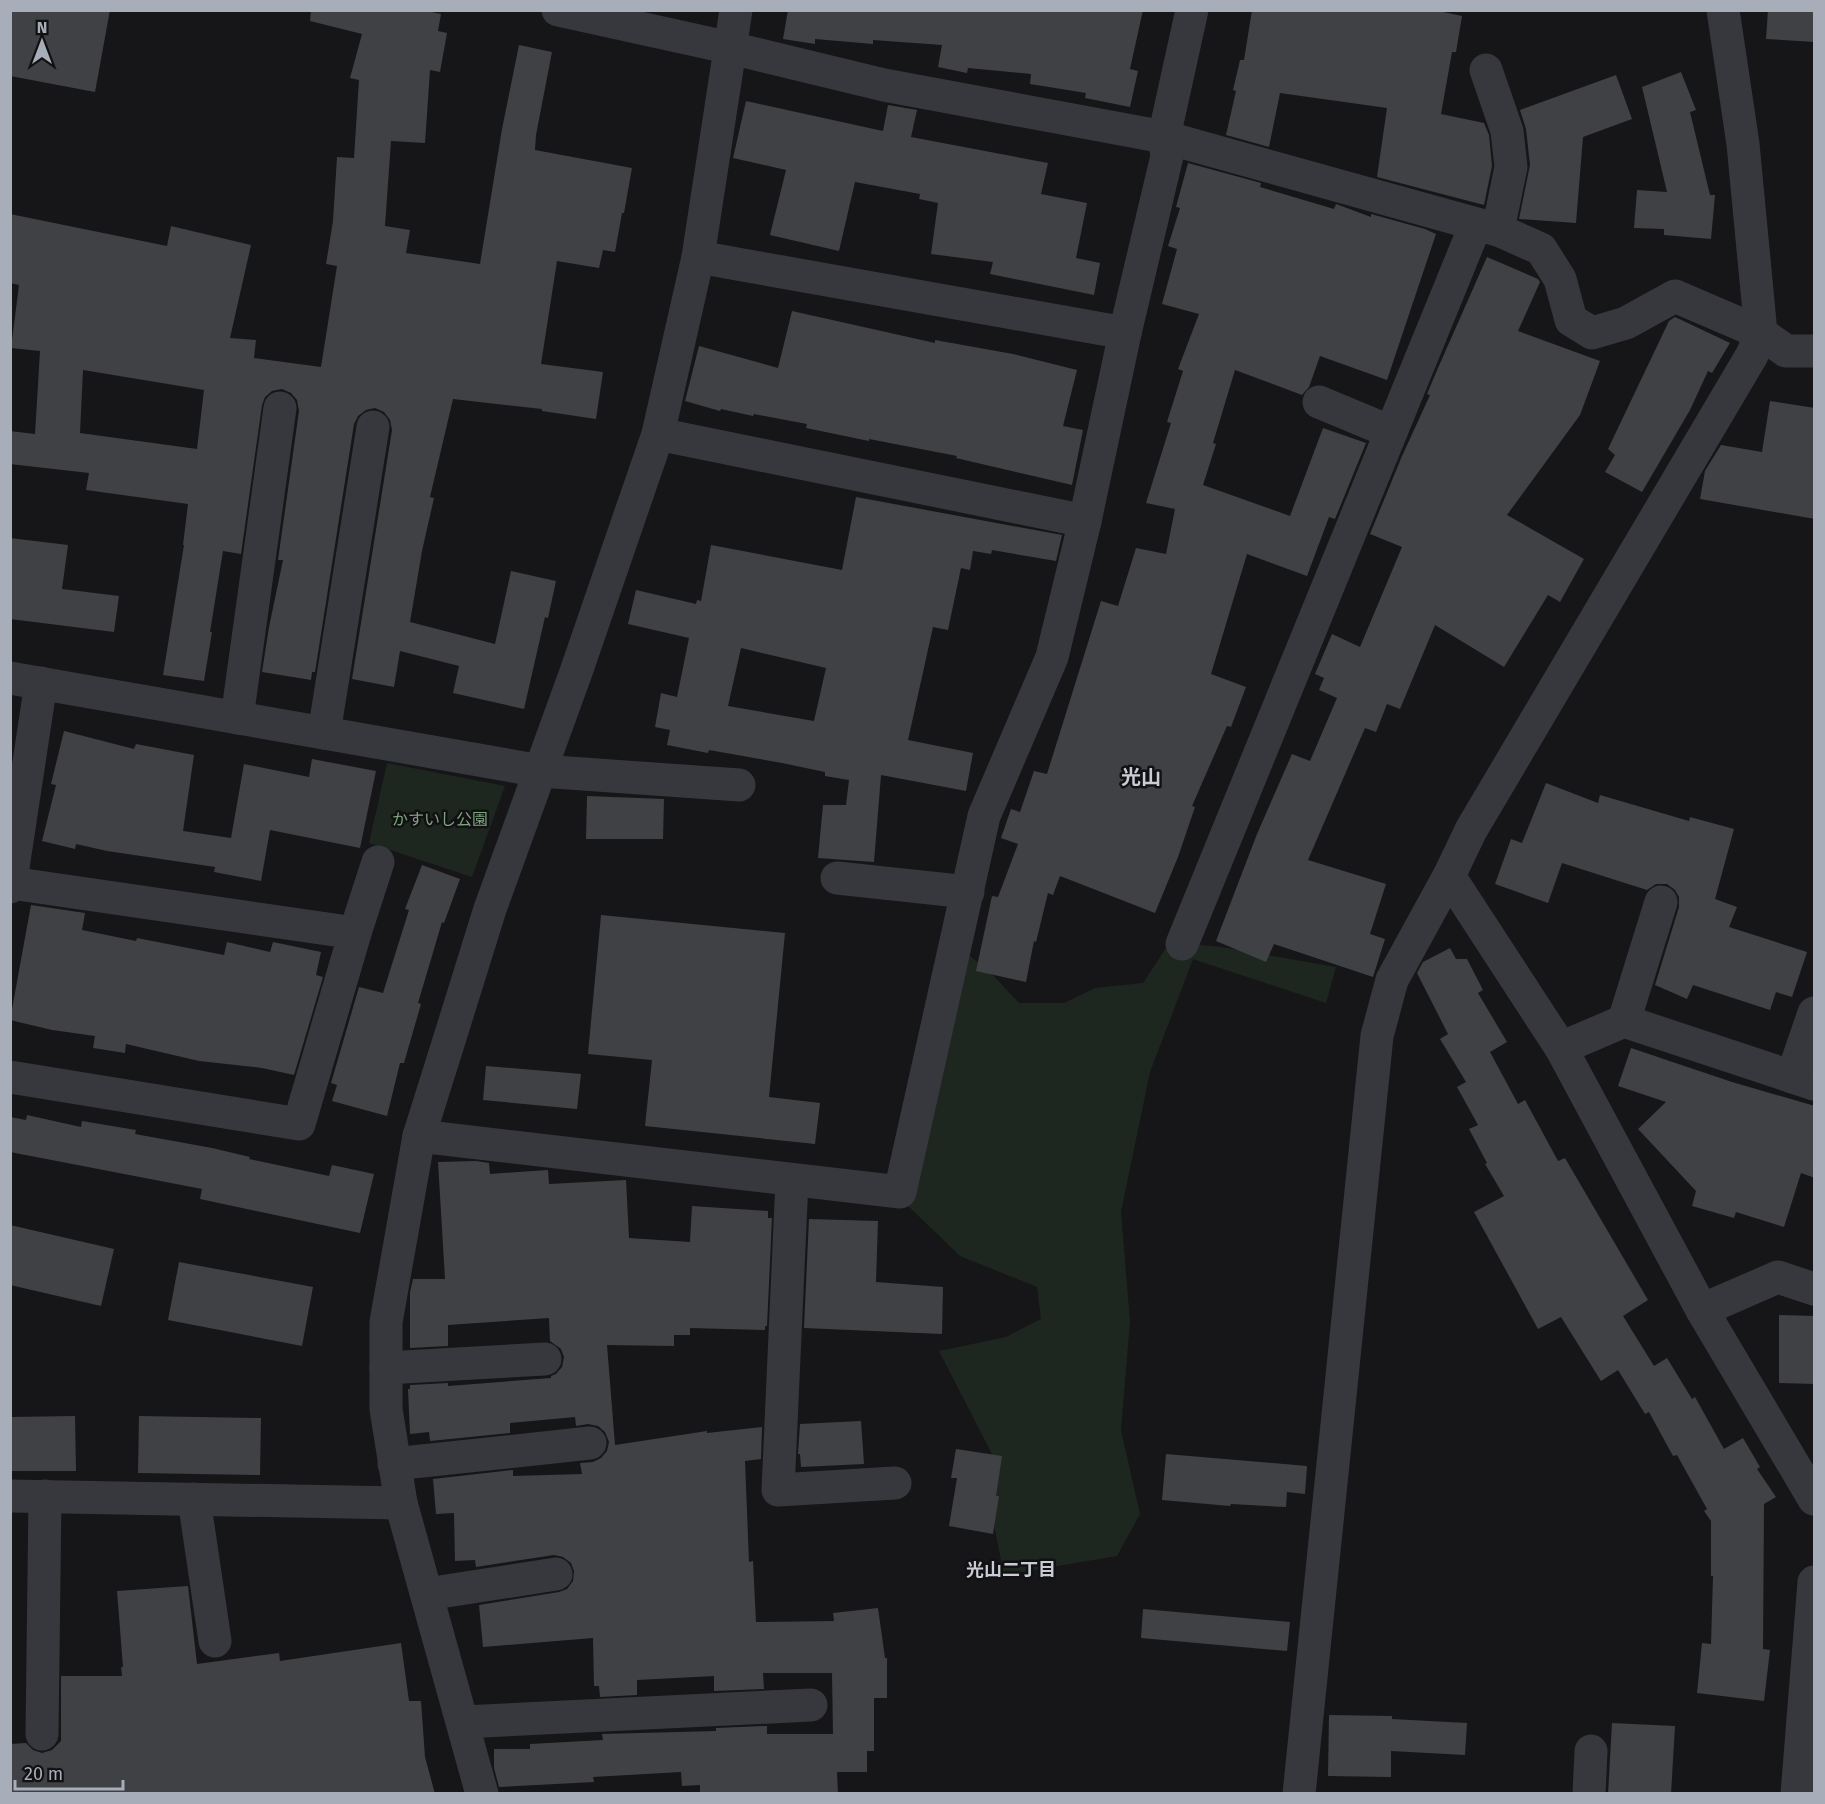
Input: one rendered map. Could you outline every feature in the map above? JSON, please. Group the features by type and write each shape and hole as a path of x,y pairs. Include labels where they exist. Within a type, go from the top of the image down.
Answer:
{"street":[{"path":"558,10 731,48 884,86 1164,137 1487,227 1541,249 1560,279 1571,320 1592,333 1626,323 1675,296 1761,333 1786,351 1815,351"},
{"path":"482,1794 401,1503 386,1409 386,1322 419,1136 490,909 541,771 658,434 698,257 736,10"},
{"path":"419,1136 900,1192 984,816 1052,657 1167,156 1164,137 1192,10"},
{"path":"1299,1794 1377,1036 1392,980 1449,876 1471,830 1752,355 1761,333 1743,144 1723,10"},
{"path":"1182,944 1391,432 1487,227 1511,167 1507,131 1486,70"},
{"path":"698,257 1125,333"},
{"path":"1319,402 1391,432"},
{"path":"237,718 280,408"},
{"path":"324,733 373,427"},
{"path":"658,434 1085,520"},
{"path":"10,888 26,681 541,771 739,784"},
{"path":"10,1077 299,1124 378,862"},
{"path":"1449,876 1562,1048 1702,1310 1815,1498"},
{"path":"837,878 968,892"},
{"path":"11,883 355,933"},
{"path":"1624,1021 1661,902"},
{"path":"1562,1048 1624,1021 1803,1080 1815,1013"},
{"path":"792,1180 778,1490 895,1483"},
{"path":"1702,1310 1778,1277 1815,1289"},
{"path":"386,1368 545,1359"},
{"path":"394,1464 590,1443"},
{"path":"10,1496 401,1503"},
{"path":"42,1734 45,1496"},
{"path":"194,1499 215,1641"},
{"path":"428,1594 556,1574"},
{"path":"1797,1794 1815,1582"},
{"path":"463,1722 811,1705"},
{"path":"1589,1794 1591,1750"}],"green space":[{"name":"かすいし公園","path":"387,763 505,786 472,877 369,843"},
{"path":"1170,942 1221,947 1336,967 1326,1003 1193,959 1150,1072 1121,1212 1130,1321 1121,1430 1140,1514 1117,1556 1004,1575 993,1520 994,1458 939,1351 1006,1337 1041,1319 1037,1287 960,1256 904,1202 957,946 990,972 1019,1003 1064,1003 1095,988 1143,983"}],"building":[{"path":"10,10 110,10 95,92 10,76"},
{"path":"311,10 422,10 441,14 438,31 447,33 440,72 430,70 425,143 391,141 385,226 410,230 406,253 480,264 502,129 519,45 552,52 535,150 632,168 615,252 603,250 599,268 557,261 541,364 603,372 596,419 542,411 542,409 453,399 430,497 434,498 410,622 495,644 511,571 556,581 548,618 545,617 524,709 453,693 459,666 400,651 394,687 352,679 392,430 390,420 384,412 375,408 366,410 358,416 354,424 315,672 312,672 311,680 262,672 283,560 278,560 299,411 297,400 291,393 282,389 272,391 265,397 262,405 241,554 223,551 204,681 163,675 184,545 188,504 86,490 89,473 10,464 10,431 35,434 40,351 11,348 19,285 10,283 10,214 167,246 171,226 251,245 230,338 256,340 254,358 321,367 337,266 326,264 333,221 337,157 354,158 359,80 350,78 362,34 310,21","holes":["83,370 204,390 197,449 80,433"]},
{"path":"788,10 1143,10 1130,69 1138,71 1130,107 1085,98 1086,93 1030,84 1031,74 968,68 967,73 938,67 942,45 873,40 873,44 815,39 815,44 783,39"},
{"path":"1252,10 1434,10 1462,16 1456,52 1452,52 1441,114 1484,123 1489,135 1492,166 1484,205 1377,177 1387,108 1280,93 1269,147 1226,135 1240,60 1244,60"},
{"path":"1768,10 1815,10 1815,42 1766,39"},
{"path":"1681,72 1696,110 1690,112 1710,195 1715,195 1711,239 1664,235 1664,229 1634,228 1637,190 1667,192 1642,87"},
{"path":"1616,75 1632,119 1583,137 1576,223 1519,219 1530,165 1526,129 1520,110"},
{"path":"746,101 883,131 888,105 917,110 911,137 1048,163 1041,194 1087,203 1076,258 1100,263 1094,295 990,274 993,262 931,254 938,203 919,199 920,194 855,182 839,251 770,235 786,170 733,158"},
{"path":"1188,163 1261,183 1260,187 1334,209 1336,204 1371,217 1371,214 1436,234 1387,380 1320,356 1309,387 1302,395 1235,370 1203,485 1290,516 1323,428 1366,443 1335,519 1329,517 1307,576 1247,554 1211,674 1246,687 1231,727 1227,726 1192,806 1195,807 1178,857 1155,913 1060,876 1053,895 1048,893 1036,942 1034,941 1026,982 976,971 992,896 998,897 1018,844 1001,838 1011,809 1020,812 1034,771 1047,774 1101,601 1118,606 1136,548 1166,554 1175,509 1146,503 1171,423 1167,422 1183,371 1178,369 1199,314 1162,304 1177,249 1168,246 1180,208 1176,207"},
{"path":"1487,257 1538,279 1540,282 1518,331 1600,361 1580,415 1507,515 1584,559 1560,602 1548,595 1504,667 1435,625 1400,709 1387,704 1376,732 1365,728 1308,860 1386,884 1370,934 1385,939 1373,977 1274,944 1266,962 1216,941 1257,834 1292,754 1310,761 1337,698 1319,690 1324,678 1315,674 1332,634 1360,647 1402,547 1370,534 1430,395 1427,394"},
{"path":"792,311 935,343 935,340 1013,354 1077,370 1063,426 1083,430 1072,485 956,458 957,456 806,428 807,424 721,409 720,411 685,401 699,346 778,368"},
{"path":"1675,317 1730,343 1712,373 1708,371 1690,410 1642,492 1605,472 1615,455 1608,449 1669,321"},
{"path":"1770,401 1815,408 1815,519 1700,499 1705,471 1721,445 1762,452"},
{"path":"856,497 1062,535 1056,561 992,550 991,554 973,551 970,570 961,568 948,630 933,627 908,740 973,753 966,791 881,775 874,862 818,858 823,805 846,805 849,780 825,776 825,772 782,763 667,745 670,730 655,727 661,693 677,697 689,638 628,624 636,590 696,604 697,600 701,601 711,545 842,570","holes":["741,648 826,668 814,721 728,706"]},
{"path":"10,538 68,545 62,589 119,596 114,632 10,619"},
{"path":"64,731 134,749 136,744 194,755 183,831 231,838 244,764 309,777 312,759 376,771 360,848 270,830 261,881 214,872 215,867 107,851 76,844 75,849 42,841 56,785 51,784"},
{"path":"1546,783 1598,803 1600,795 1689,821 1690,817 1734,829 1715,899 1737,907 1729,927 1807,952 1792,997 1776,992 1770,1010 1693,985 1687,999 1655,985 1679,907 1679,897 1675,890 1667,884 1656,884 1647,890 1562,863 1548,903 1495,884 1511,839 1522,843"},
{"path":"587,796 664,799 663,839 586,839"},
{"path":"422,865 460,879 444,923 442,922 418,1003 421,1004 404,1063 400,1063 387,1116 332,1101 337,1085 331,1083 359,987 383,993 409,910 405,909"},
{"path":"31,905 85,913 82,930 136,941 137,938 224,955 227,942 270,952 273,942 321,952 316,975 323,977 294,1075 262,1068 199,1061 126,1044 125,1053 93,1048 95,1036 52,1030 10,1020"},
{"path":"601,915 785,933 769,1097 820,1103 815,1144 645,1126 652,1060 588,1054"},
{"path":"1450,948 1456,959 1467,959 1483,990 1478,993 1507,1042 1490,1052 1518,1104 1525,1100 1558,1161 1565,1158 1648,1300 1623,1316 1654,1366 1667,1358 1692,1399 1695,1397 1724,1449 1743,1438 1760,1467 1757,1469 1776,1497 1764,1504 1763,1649 1770,1650 1764,1701 1697,1693 1702,1643 1711,1644 1713,1576 1711,1576 1711,1521 1704,1511 1707,1509 1677,1455 1673,1456 1649,1412 1645,1414 1618,1370 1601,1381 1561,1317 1538,1329 1474,1212 1504,1196 1485,1164 1487,1163 1469,1129 1478,1125 1457,1087 1466,1082 1440,1039 1448,1034 1417,973 1423,962"},
{"path":"1631,1048 1732,1082 1815,1106 1815,1178 1801,1173 1784,1227 1736,1212 1734,1218 1692,1206 1696,1191 1638,1129 1666,1102 1618,1086"},
{"path":"486,1066 581,1074 577,1109 483,1100"},
{"path":"27,1115 81,1127 82,1121 136,1130 135,1134 212,1148 250,1157 249,1159 329,1176 332,1165 374,1174 360,1233 200,1199 202,1189 10,1152 10,1117 26,1120"},
{"path":"438,1162 489,1163 490,1174 548,1170 549,1184 626,1180 629,1238 690,1242 692,1206 768,1211 768,1218 772,1218 765,1330 690,1328 690,1335 674,1335 674,1346 607,1345 615,1445 707,1431 707,1433 762,1427 761,1459 745,1461 749,1562 753,1561 756,1622 834,1621 833,1613 878,1608 885,1658 887,1658 887,1698 874,1698 874,1751 867,1751 867,1772 837,1772 838,1794 700,1794 700,1785 682,1786 681,1772 593,1777 594,1782 499,1787 494,1768 494,1749 530,1749 530,1744 603,1740 602,1734 716,1731 716,1728 767,1726 767,1734 833,1734 832,1673 763,1673 764,1689 714,1691 714,1676 637,1680 637,1695 600,1697 599,1686 594,1686 593,1638 483,1647 479,1605 559,1592 567,1589 573,1581 574,1571 571,1563 563,1557 554,1555 476,1567 475,1560 455,1561 454,1513 436,1514 433,1479 513,1470 513,1476 582,1474 580,1463 593,1462 601,1458 607,1451 609,1442 605,1432 598,1426 588,1424 576,1426 575,1417 510,1423 510,1433 430,1441 429,1432 410,1434 408,1389 410,1385 448,1383 448,1386 551,1378 562,1367 564,1357 561,1349 550,1341 549,1318 448,1325 448,1346 410,1348 410,1292 413,1279 445,1279"},
{"path":"809,1219 878,1221 876,1282 943,1287 942,1334 804,1328"},
{"path":"10,1225 114,1249 101,1306 10,1285"},
{"path":"179,1262 313,1287 302,1346 168,1320"},
{"path":"1779,1315 1815,1316 1815,1384 1779,1383"},
{"path":"75,1416 76,1471 10,1471 10,1417"},
{"path":"139,1416 261,1418 260,1475 138,1473"},
{"path":"861,1421 864,1464 801,1467 800,1454 798,1454 800,1424"},
{"path":"956,1449 1002,1456 993,1534 949,1526 957,1478 951,1478"},
{"path":"1166,1454 1307,1466 1305,1494 1287,1492 1286,1507 1231,1504 1230,1506 1162,1500"},
{"path":"188,1586 197,1664 279,1653 280,1661 401,1643 409,1701 421,1701 425,1757 435,1794 10,1794 10,1744 26,1743 33,1750 42,1753 52,1750 61,1741 61,1676 122,1676 117,1591"},
{"path":"1143,1609 1290,1622 1287,1651 1141,1638"},
{"path":"1329,1715 1392,1716 1392,1719 1467,1723 1465,1755 1391,1751 1391,1777 1328,1776"},
{"path":"1612,1723 1675,1726 1671,1794 1608,1794"}],"district":[{"name":"光山","path":"1141,777"},
{"name":"光山二丁目","path":"1011,1570"}]}
